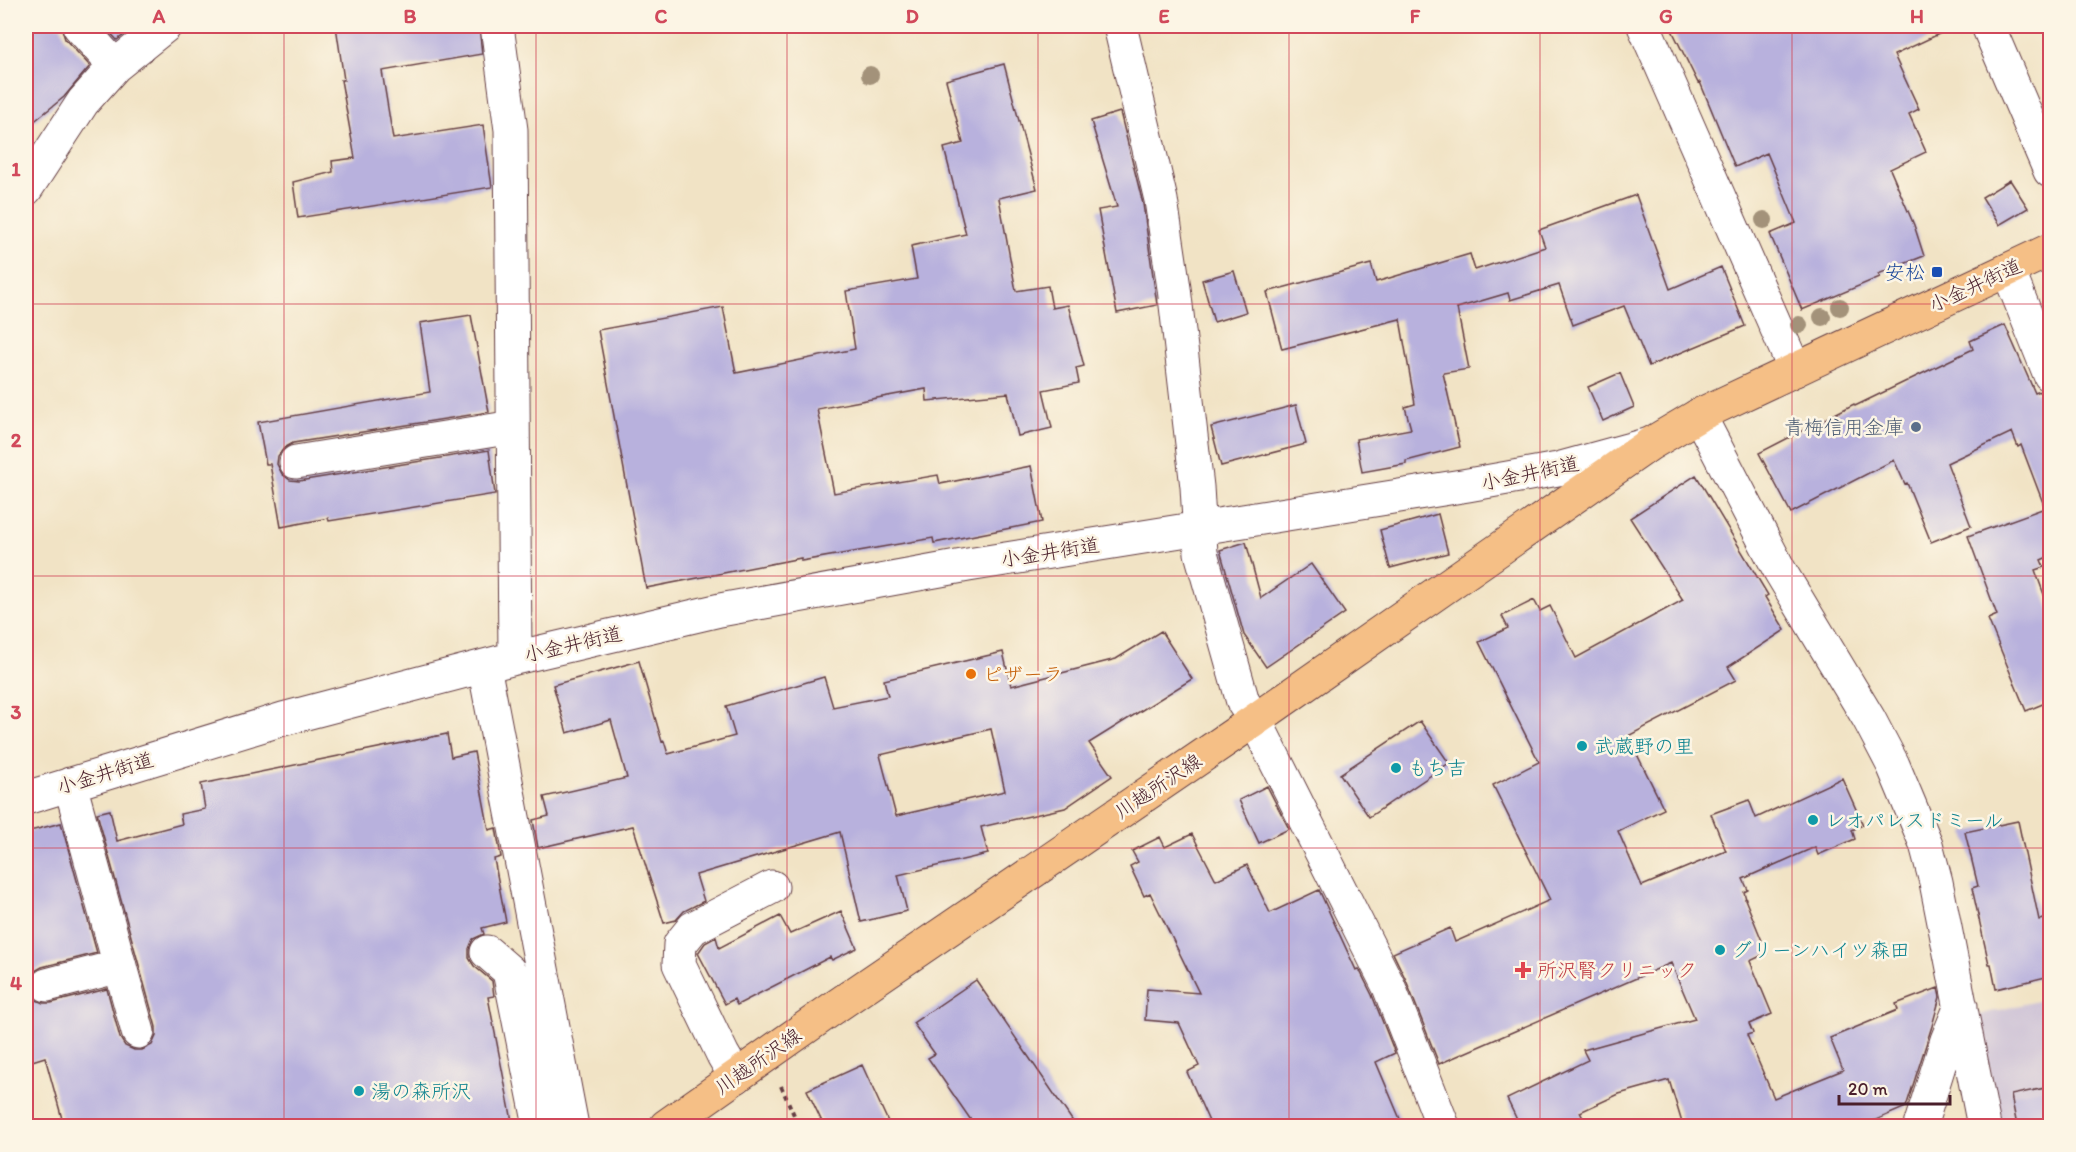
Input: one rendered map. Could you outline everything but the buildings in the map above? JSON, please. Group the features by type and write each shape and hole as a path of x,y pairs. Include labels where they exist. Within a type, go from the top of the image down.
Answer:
{"main road":[{"name":"小金井街道","path":"1650,444 1699,415 2050,250"},
{"name":"川越所沢線","path":"666,1126 842,1002 1255,720 1650,444"}],"street":[{"path":"79,26 116,66"},
{"path":"26,189 83,102 116,66 165,26"},
{"path":"497,26 511,130 515,658"},
{"path":"1120,26 1161,200 1174,288 1197,487 1201,553 1243,702 1255,720 1389,987 1443,1126"},
{"path":"1644,26 1795,369"},
{"path":"1988,26 2050,171"},
{"path":"2008,270 2050,375"},
{"path":"1699,415 1780,571 1869,719 1905,791 1926,844 1936,882 1984,1126"},
{"path":"296,462 513,427"},
{"name":"小金井街道","path":"26,798 284,719 515,658 720,610 968,565 1536,473 1650,444"},
{"path":"484,666 572,1126"},
{"path":"70,784 138,1032"},
{"path":"736,1077 679,964 680,944 693,928 772,887"},
{"path":"487,952 509,971 540,1126"},
{"path":"47,986 120,966"},
{"path":"1920,1126 1947,1040 1961,1006"}],"path":[{"path":"767,1055 799,1126"}],"shaded area":[{"path":"2050,998 2050,1126 2000,1126 1978,1015"}],"place":[{"name":"安松","path":"1937,272"},
{"name":"青梅信用金庫","path":"1916,427"},
{"name":"ピザーラ","path":"971,674"},
{"name":"武蔵野の里","path":"1582,746"},
{"name":"もち吉","path":"1396,768"},
{"name":"レオパレスドミール","path":"1813,820"},
{"name":"グリーンハイツ森田","path":"1720,950"},
{"name":"所沢腎クリニック","path":"1523,970"},
{"name":"湯の森所沢","path":"359,1091"}]}
